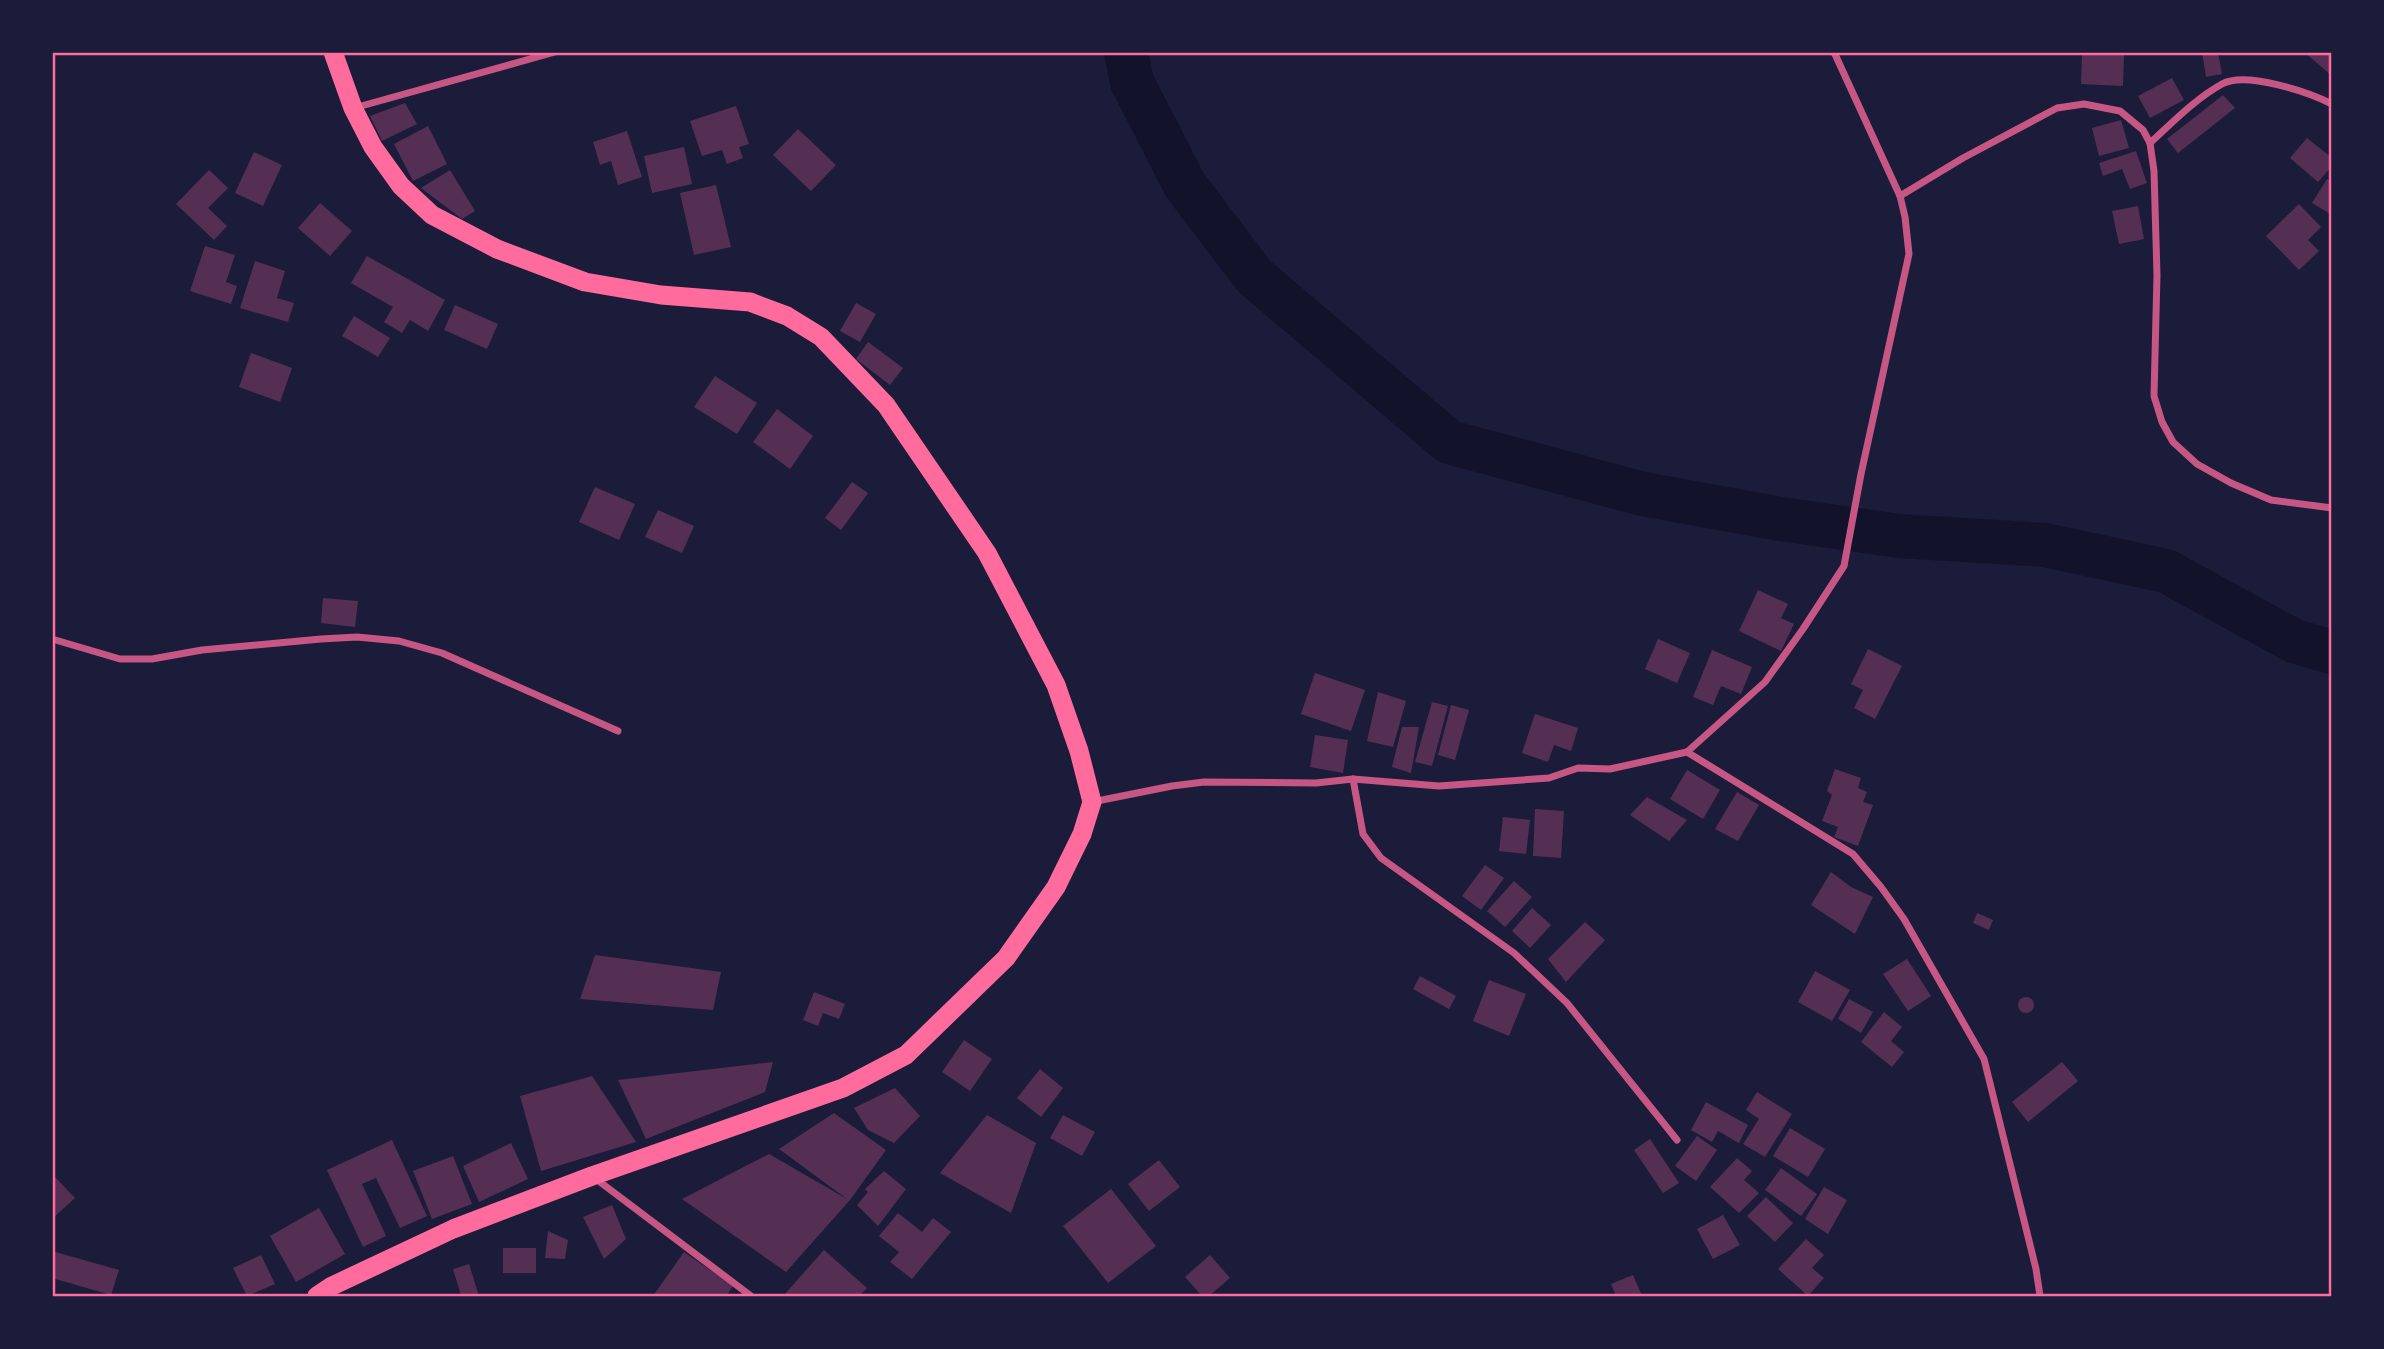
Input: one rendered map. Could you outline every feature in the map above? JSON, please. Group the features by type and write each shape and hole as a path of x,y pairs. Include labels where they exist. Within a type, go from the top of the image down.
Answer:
{"highway":[{"path":"317,1297 332,1286 453,1229 592,1176 843,1088 906,1055 1006,958 1056,887 1082,834 1092,802 1079,751 1056,685 987,553 886,405 821,337 787,316 750,302 661,295 585,282 497,249 432,215 401,186 373,147 353,108 333,52"}],"street":[{"path":"353,108 555,52"},
{"path":"1092,802 1204,782 1316,783 1353,779 1439,786 1549,778 1578,768 1609,769 1687,751 1765,682 1804,629 1844,566 1861,474 1909,254 1900,196 1834,52"},
{"path":"2150,142 2189,108 2224,83 2259,80 2314,95 2332,104"},
{"path":"1900,196 1963,158 2057,108 2084,104 2120,111 2143,130 2150,142 2154,171 2157,275 2154,396 2162,422 2173,442 2197,464 2231,483 2271,500 2332,508"},
{"path":"52,639 120,659 152,659 202,650 321,639 357,637 399,641 442,653 618,731"},
{"path":"1687,751 1853,854 1904,919 1984,1059 2036,1269 2040,1297"},
{"path":"1353,779 1363,834 1381,858 1514,953 1548,983 1677,1140"},
{"path":"592,1176 751,1297"}],"building":[{"path":"2202,52 2218,52 2222,74 2206,77"},
{"path":"2304,52 2332,52 2332,76"},
{"path":"2082,53 2124,55 2123,86 2081,84"},
{"path":"2172,78 2184,100 2150,118 2138,96"},
{"path":"2223,95 2235,108 2178,153 2167,139"},
{"path":"405,103 417,124 382,141 370,116"},
{"path":"736,106 749,144 739,147 743,158 727,164 722,150 702,156 690,121"},
{"path":"2121,120 2129,148 2099,156 2092,128"},
{"path":"428,126 447,164 413,181 394,144"},
{"path":"798,129 836,165 811,191 773,155"},
{"path":"627,131 642,177 618,185 611,161 600,165 593,142"},
{"path":"2307,138 2332,158 2332,166 2318,182 2290,158"},
{"path":"684,147 692,184 652,193 644,156"},
{"path":"2136,151 2147,183 2130,189 2122,169 2103,176 2099,163"},
{"path":"254,152 282,165 263,206 235,193"},
{"path":"209,170 228,188 208,208 227,226 214,240 176,204"},
{"path":"450,170 475,211 462,219 421,188"},
{"path":"2327,179 2332,182 2332,215 2312,203"},
{"path":"716,185 731,247 694,255 680,193"},
{"path":"320,203 352,231 330,256 298,228"},
{"path":"2299,204 2321,227 2308,240 2319,251 2299,270 2266,236"},
{"path":"2138,206 2144,239 2119,244 2112,211"},
{"path":"205,246 235,255 226,282 237,286 231,304 190,291"},
{"path":"367,256 445,300 428,331 410,320 402,333 384,322 393,307 351,283"},
{"path":"255,261 285,271 277,298 294,303 288,322 240,308"},
{"path":"856,303 876,314 860,342 840,331"},
{"path":"455,305 498,324 487,349 444,330"},
{"path":"354,316 390,338 378,357 342,336"},
{"path":"868,342 903,368 890,385 856,359"},
{"path":"251,353 292,368 280,402 239,387"},
{"path":"715,376 757,403 737,434 694,407"},
{"path":"777,409 813,436 790,469 753,442"},
{"path":"852,482 868,493 841,530 825,518"},
{"path":"595,487 635,504 619,540 579,522"},
{"path":"658,510 694,526 682,553 645,537"},
{"path":"1758,590 1788,604 1781,618 1794,624 1781,651 1739,631"},
{"path":"323,598 358,601 355,627 321,623"},
{"path":"1658,639 1690,653 1677,683 1645,669"},
{"path":"1868,649 1902,666 1875,719 1854,708 1863,690 1851,684"},
{"path":"1712,650 1752,667 1741,694 1721,686 1713,705 1693,697"},
{"path":"1315,673 1365,690 1351,731 1301,714"},
{"path":"1378,692 1406,701 1393,747 1367,741"},
{"path":"1432,702 1448,706 1432,766 1415,762"},
{"path":"1451,705 1469,710 1455,760 1438,755"},
{"path":"1535,714 1578,728 1571,751 1554,745 1548,762 1522,753"},
{"path":"1402,727 1419,727 1411,773 1392,767"},
{"path":"1315,735 1348,740 1343,773 1310,767"},
{"path":"1835,769 1861,778 1858,788 1867,792 1863,802 1873,805 1858,846 1834,837 1838,827 1822,821 1832,795 1827,791"},
{"path":"1687,770 1720,790 1703,819 1670,799"},
{"path":"1737,792 1759,805 1738,841 1715,829"},
{"path":"1647,797 1687,820 1669,841 1630,815"},
{"path":"1535,809 1564,811 1561,858 1533,856"},
{"path":"1503,817 1530,820 1526,854 1499,851"},
{"path":"1485,865 1504,878 1481,910 1462,896"},
{"path":"1831,872 1851,887 1873,897 1855,934 1811,905"},
{"path":"1514,881 1532,897 1505,927 1487,911"},
{"path":"1532,908 1551,925 1530,948 1512,931"},
{"path":"1977,913 1993,920 1989,930 1973,923"},
{"path":"1585,922 1605,940 1566,982 1548,959"},
{"path":"595,955 721,972 713,1010 580,999"},
{"path":"1907,959 1931,996 1908,1011 1883,974"},
{"path":"1815,971 1850,990 1832,1021 1798,1002"},
{"path":"1420,976 1456,996 1449,1009 1413,989"},
{"path":"1489,980 1526,994 1509,1036 1473,1021"},
{"path":"814,992 845,1004 839,1019 823,1013 818,1026 803,1020"},
{"path":"2026,997 2032,999 2032,1011 2026,1013 2020,1011 2018,1005 2020,999"},
{"path":"1849,999 1873,1012 1861,1033 1838,1019"},
{"path":"1884,1012 1902,1027 1891,1041 1904,1052 1892,1067 1861,1042"},
{"path":"964,1040 992,1059 970,1091 942,1072"},
{"path":"773,1062 765,1092 646,1139 618,1080"},
{"path":"2062,1062 2078,1081 2028,1122 2012,1102"},
{"path":"1040,1069 1063,1088 1041,1117 1017,1098"},
{"path":"592,1076 636,1142 541,1171 520,1096"},
{"path":"895,1088 920,1116 894,1143 868,1130 854,1108"},
{"path":"1757,1092 1792,1114 1765,1157 1743,1144 1759,1119 1746,1110"},
{"path":"1706,1102 1748,1125 1739,1143 1718,1131 1712,1142 1691,1130"},
{"path":"834,1113 886,1150 850,1200 786,1272 682,1199 769,1154 847,1199 779,1149"},
{"path":"987,1115 1036,1143 1011,1213 940,1173"},
{"path":"1063,1115 1095,1132 1082,1156 1050,1138"},
{"path":"1790,1128 1825,1149 1808,1177 1773,1156"},
{"path":"1697,1136 1717,1150 1696,1181 1675,1166"},
{"path":"1650,1139 1679,1183 1663,1193 1634,1150"},
{"path":"392,1140 427,1216 400,1228 376,1178 362,1184 386,1236 363,1247 327,1170"},
{"path":"511,1143 528,1179 479,1202 463,1166"},
{"path":"453,1156 472,1204 432,1219 413,1171"},
{"path":"1737,1158 1752,1171 1744,1180 1759,1193 1739,1213 1710,1187"},
{"path":"1159,1160 1180,1187 1149,1211 1128,1184"},
{"path":"1781,1168 1817,1194 1801,1216 1765,1190"},
{"path":"884,1171 906,1189 878,1226 857,1205 868,1192 865,1189"},
{"path":"52,1174 75,1198 52,1219"},
{"path":"1824,1187 1847,1200 1828,1234 1805,1219"},
{"path":"1111,1189 1156,1246 1108,1283 1063,1226"},
{"path":"1766,1197 1793,1223 1775,1242 1747,1216"},
{"path":"612,1205 626,1239 604,1259 583,1217"},
{"path":"319,1208 345,1254 296,1282 270,1236"},
{"path":"898,1213 922,1232 933,1218 951,1232 912,1279 890,1262 899,1252 879,1236"},
{"path":"1723,1215 1740,1245 1713,1259 1697,1229"},
{"path":"548,1231 568,1240 565,1259 545,1258"},
{"path":"1806,1239 1824,1255 1812,1268 1824,1278 1808,1296 1778,1269"},
{"path":"503,1248 536,1248 536,1273 503,1273"},
{"path":"824,1250 867,1288 859,1296 783,1296"},
{"path":"52,1251 119,1270 111,1295 52,1278"},
{"path":"684,1252 733,1286 726,1296 653,1296"},
{"path":"261,1255 275,1284 247,1296 233,1268"},
{"path":"1210,1255 1230,1278 1209,1296 1202,1296 1185,1277"},
{"path":"469,1264 479,1296 461,1296 453,1269"},
{"path":"1633,1275 1642,1296 1616,1296 1611,1284"}],"waterway":[{"path":"1126,52 1132,82 1185,185 1254,276 1449,442 1643,494 1781,519 1899,536 2045,545 2166,571 2294,641 2332,652"}]}
